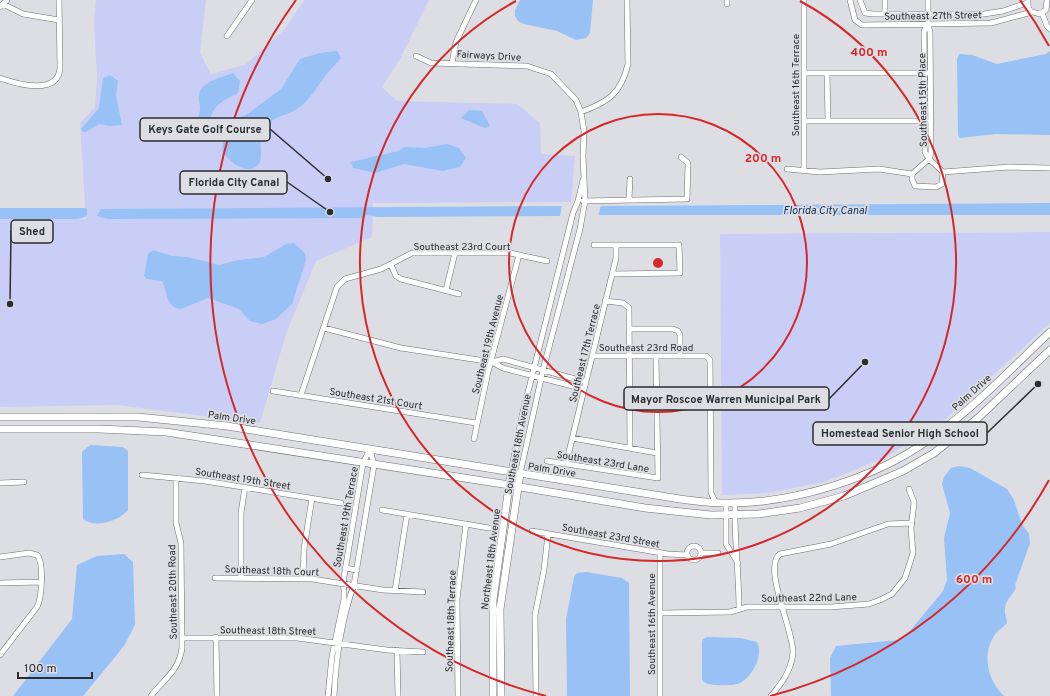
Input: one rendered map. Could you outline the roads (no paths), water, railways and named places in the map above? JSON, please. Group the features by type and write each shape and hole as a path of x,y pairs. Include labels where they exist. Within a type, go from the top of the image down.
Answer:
{"main road":[{"name":"Palm Drive","path":"0,416 138,417 227,426 646,494 706,502 735,503 789,496 838,484 898,459 930,440 969,409 1050,332"},
{"path":"0,429 88,429 166,432 228,440 374,465 518,486 645,508 726,516 800,508 844,496 903,471 934,453 978,418 1050,350"},
{"name":"Northeast 18th Avenue","path":"493,696 493,600 511,472"},
{"name":"Southeast 18th Avenue","path":"501,696 500,609 520,474"}],"street":[{"path":"7,0 1,6 23,14 59,20"},
{"path":"0,78 42,86 55,82 59,76 60,68 59,0"},
{"path":"227,36 252,0"},
{"name":"Fairways Drive","path":"476,0 456,42 452,63 527,66 551,74 576,100 581,112 584,131 584,174 586,201"},
{"path":"581,112 608,100 616,94 626,73 628,64 627,0"},
{"name":"Southeast 16th Terrace","path":"804,0 804,171"},
{"name":"Southeast 27th Street","path":"850,0 852,13 858,23 928,25 990,23 1032,12"},
{"name":"Southeast 27th Street","path":"860,0 865,13 886,14 984,14 1003,11 1028,2"},
{"path":"885,0 886,14"},
{"path":"928,0 928,25"},
{"path":"1028,2 1032,12 1042,13 1046,10 1048,3"},
{"path":"1042,13 1047,26 1050,29"},
{"name":"Southeast 15th Place","path":"928,25 924,31 924,73 925,152 929,158"},
{"name":"Southeast 15th Place","path":"928,25 930,32 931,73 931,153 929,158"},
{"path":"416,56 431,63 452,63"},
{"path":"804,73 931,73"},
{"path":"827,73 828,121"},
{"path":"804,121 931,121"},
{"path":"578,201 687,199 688,163 681,156"},
{"path":"912,174 929,158 943,172 1009,167 1050,168"},
{"path":"786,170 820,172 879,169 912,174"},
{"path":"912,174 912,179 915,186 936,187 942,184 943,172"},
{"name":"Fairways Drive","path":"578,201 584,174"},
{"path":"629,199 630,179"},
{"name":"Southeast 18th Avenue","path":"511,472 532,375 573,213 578,201"},
{"name":"Southeast 18th Avenue","path":"520,474 541,378 586,201"},
{"path":"594,245 679,245 680,273 612,274"},
{"name":"Southeast 17th Terrace","path":"566,464 616,258 616,245"},
{"name":"Southeast 23rd Court","path":"324,328 337,287 345,280 381,270 412,253 510,253 546,261"},
{"path":"446,290 455,253"},
{"name":"Southeast 19th Avenue","path":"474,439 488,372 492,362 519,255"},
{"path":"391,264 396,276 401,279 459,294"},
{"path":"605,302 627,304 630,308 630,448"},
{"path":"301,395 324,328 401,348 492,362 503,368 584,389"},
{"path":"630,329 673,329 678,331 680,335 680,356"},
{"name":"Southeast 23rd Road","path":"592,356 706,356 710,360 711,493 716,503"},
{"path":"572,438 657,453 656,356"},
{"path":"492,362 503,359 586,382"},
{"name":"Southeast 21st Court","path":"273,391 476,424"},
{"name":"Southeast 19th Terrace","path":"328,696 344,599 342,583 363,463 370,449"},
{"name":"Southeast 19th Terrace","path":"334,696 337,643 354,585 374,465 370,449"},
{"name":"Southeast 23rd Lane","path":"546,461 658,478 657,453"},
{"name":"Southeast 19th Street","path":"142,475 245,487 341,503"},
{"name":"Southeast 20th Road","path":"150,696 177,666 181,659 183,638 181,543 176,523 176,478"},
{"path":"0,483 24,482"},
{"path":"241,578 241,513 245,487"},
{"name":"Southeast 22nd Lane","path":"660,613 730,612 747,607 831,607 869,604 892,594 905,578 913,553 912,523 914,502 908,488"},
{"name":"Southeast 23rd Road","path":"706,502 711,493"},
{"path":"303,579 304,549 312,498"},
{"path":"726,503 726,544 738,564"},
{"path":"735,503 735,544 738,564 739,609"},
{"path":"382,510 489,528"},
{"path":"395,591 407,514"},
{"path":"771,696 784,680 790,666 792,653 792,638 779,601 774,567 777,557 780,554 831,544 888,524 912,523"},
{"name":"Southeast 18th Terrace","path":"458,696 457,599 466,524"},
{"name":"Southeast 23rd Street","path":"532,531 660,553 687,555"},
{"path":"536,696 535,615 544,570 548,534"},
{"path":"693,545 700,548 701,553 698,559 694,560 687,555 687,550 693,545"},
{"path":"0,557 29,553 37,555 40,559 41,582 41,596 38,605 0,655"},
{"name":"Southeast 16th Avenue","path":"660,553 660,696"},
{"path":"701,553 718,553"},
{"path":"345,568 357,570"},
{"name":"Southeast 18th Court","path":"215,578 303,579 395,591 423,592"},
{"path":"0,583 41,582"},
{"path":"216,637 217,696"},
{"name":"Southeast 18th Street","path":"183,638 296,638 423,652"},
{"path":"396,650 398,696"}],"water":[{"path":"520,0 593,0 590,33 586,38 576,40 557,31 524,24 518,21 515,16 515,10"},
{"path":"337,51 341,58 305,103 297,109 272,120 264,127 260,141 261,157 258,165 254,168 245,169 228,158 222,151 225,132 235,119 246,115 281,89 300,59 320,53"},
{"path":"1050,51 1050,135 996,134 960,138 958,135 957,59 959,54 972,55 997,64 1046,54"},
{"path":"233,73 240,81 238,93 216,107 207,127 201,130 196,122 200,111 200,91 212,81"},
{"path":"110,75 118,81 116,95 122,125 109,126 99,124 86,132 83,132 81,129 99,108 103,78"},
{"path":"469,110 482,111 490,126 485,128 461,118"},
{"path":"447,144 459,148 466,158 460,167 443,171 404,164 375,173 353,168 351,162 398,151 405,147 425,148"},
{"name":"Florida City Canal","path":"1050,203 1050,215 599,215 600,207 602,206"},
{"path":"562,206 560,216 378,217 366,215 364,218 107,219 97,216 101,209"},
{"path":"0,208 85,208 87,209 87,215 78,219 0,219"},
{"path":"294,243 305,253 306,260 292,304 276,319 262,324 250,321 239,309 208,298 181,309 176,308 170,302 162,281 147,279 144,276 148,254 153,250 172,256 188,257 219,265 239,260 264,257 286,244"},
{"path":"90,445 123,447 128,451 128,510 119,517 107,522 94,523 83,519 82,452"},
{"path":"959,466 970,468 1007,489 1014,500 1022,524 1029,534 1030,543 1015,585 1015,591 1005,606 1007,623 996,633 991,641 987,658 993,682 1004,696 831,696 830,658 836,646 898,640 909,632 943,591 947,580 944,538 950,513 942,484 944,477 951,468"},
{"path":"124,554 133,562 135,625 124,646 83,696 13,696 72,619 77,565 97,556"},
{"path":"586,572 622,578 629,583 630,696 567,696 566,619 574,577 577,573"},
{"path":"707,637 741,638 757,642 759,647 758,659 749,676 737,684 712,685 705,683 702,679 702,642 703,639"}],"place":[{"name":"Keys Gate Golf Course","path":"328,179"},
{"name":"Florida City Canal","path":"330,212"},
{"name":"Shed","path":"10,304"},
{"name":"Mayor Roscoe Warren Municipal Park","path":"865,362"},
{"name":"Homestead Senior High School","path":"1038,384"}]}
